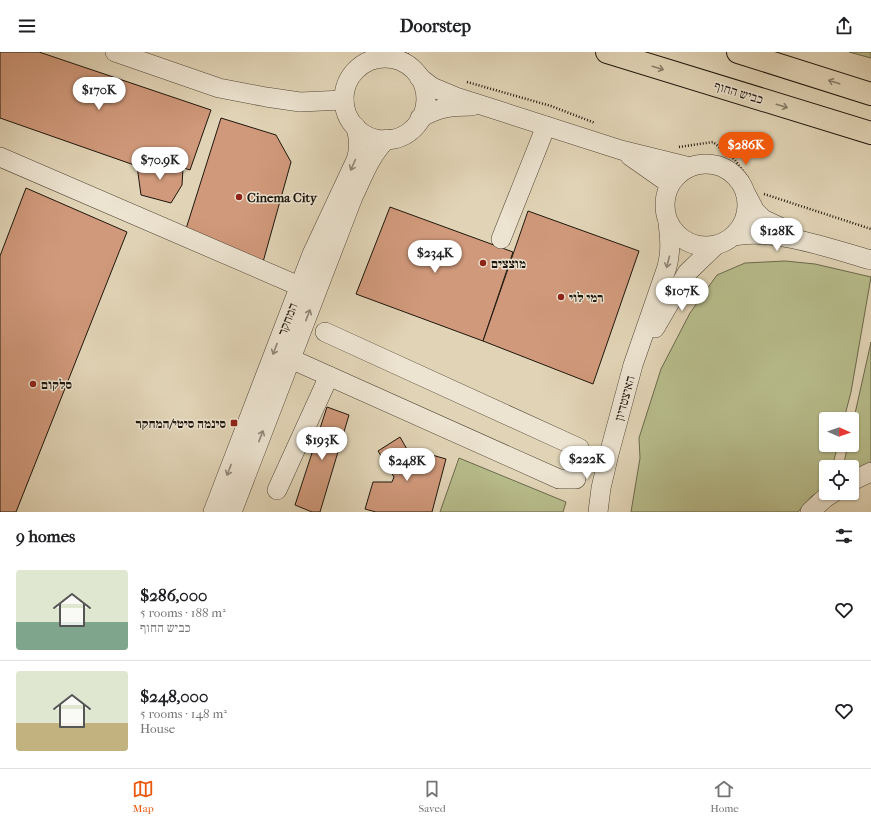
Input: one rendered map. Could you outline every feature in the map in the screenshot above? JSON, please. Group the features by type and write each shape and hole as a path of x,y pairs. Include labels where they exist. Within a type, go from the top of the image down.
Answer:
{"highway":[{"name":"כביש החוף","path":"607,52 871,133"},
{"path":"738,52 871,94"}],"street":[{"path":"115,52 219,88 233,91 300,102 344,100"},
{"path":"378,58 390,58 402,62 412,68 419,77 424,88 425,100 424,111 412,129 402,136 380,139 370,137 351,122 346,112 344,100 345,88 350,77 354,60 367,62 378,58"},
{"path":"419,77 432,87 456,97 621,150 690,167"},
{"path":"420,118 439,109 454,106 485,106"},
{"path":"501,239 546,126"},
{"name":"המחקר","path":"213,512 299,286 323,227 358,153 359,145 356,127"},
{"name":"המחקר","path":"232,512 353,197 372,157 387,139"},
{"path":"621,150 670,184"},
{"path":"0,157 299,286"},
{"path":"633,365 667,267 671,243 668,223 664,210 665,197 670,184 678,174 690,167 703,164 716,165 728,171 738,180 754,211 763,219 821,246"},
{"path":"668,223 676,235 687,243 701,247 715,246 725,242 734,236 746,215 747,203 745,192"},
{"path":"734,236 763,234 821,246 871,260"},
{"path":"633,365 687,273 715,246"},
{"path":"291,359 559,478 576,478 579,448 324,332"},
{"name":"האיצטדיון","path":"609,454 633,365"},
{"path":"278,490 329,376"},
{"path":"598,512 601,488 609,454"},
{"path":"609,454 610,512"},
{"path":"859,478 871,472"},
{"path":"810,512 825,500"}],"green space":[{"path":"849,52 871,52 871,58"},
{"path":"785,261 815,264 871,277 851,392 846,412 819,412 819,452 836,452 834,460 819,460 819,492 812,496 798,512 631,512 640,458 639,438 661,369 690,313 717,275 745,263"},
{"path":"871,342 871,468 859,474 859,460 845,460 846,452 859,452 859,412 855,412"},
{"path":"459,458 566,502 563,512 440,512"}],"building":[{"path":"0,52 39,52 211,110 190,170 162,161 137,166 0,118"},
{"name":"Cinema City","path":"221,118 276,135 291,162 263,262 185,232"},
{"path":"162,161 183,168 182,185 171,203 141,195 137,166"},
{"name":"סלקום","path":"26,188 127,232 16,512 0,512 0,256"},
{"path":"390,207 513,252 483,341 356,294"},
{"name":"רמי לוי","path":"528,211 639,251 593,384 483,341"},
{"path":"327,407 349,415 320,512 312,512 295,505"},
{"path":"400,437 416,465 425,453 446,459 432,512 376,512 365,509 373,482 392,482 394,477 378,451"}],"place":[{"name":"Cinema City","path":"239,197"},
{"name":"מוצצים","path":"483,263"},
{"name":"רמי לוי","path":"561,297"},
{"name":"סלקום","path":"33,384"},
{"name":"סינמה סיטי/המחקר","path":"234,423"}]}
